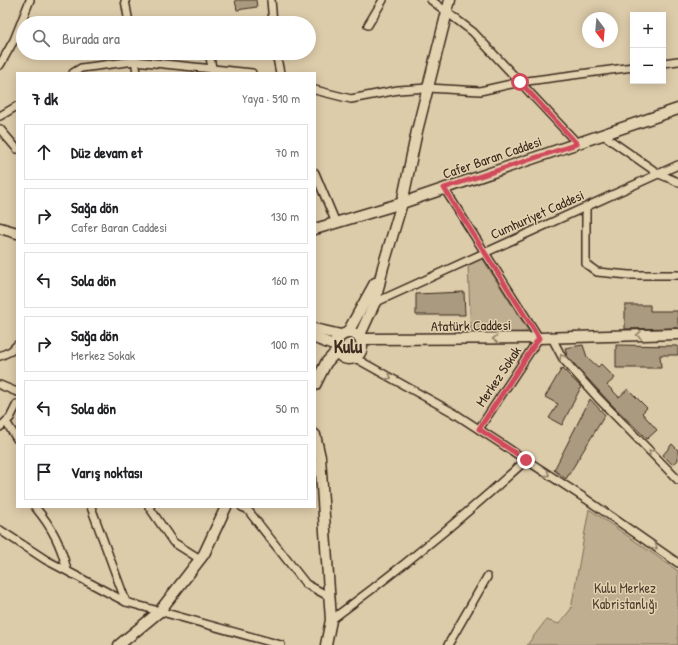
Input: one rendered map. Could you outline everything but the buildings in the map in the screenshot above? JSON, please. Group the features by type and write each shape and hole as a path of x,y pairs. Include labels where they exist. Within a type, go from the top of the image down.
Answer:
{"street":[{"path":"125,0 128,16"},
{"path":"271,0 272,16"},
{"path":"368,25 383,0"},
{"path":"431,0 472,32 577,144"},
{"path":"355,358 362,348 360,338 375,302 383,267 402,203 450,0"},
{"path":"22,16 27,1"},
{"path":"0,65 16,34"},
{"path":"211,60 213,71"},
{"path":"277,60 280,72"},
{"path":"135,61 137,72"},
{"path":"75,72 81,68 135,61 232,72"},
{"path":"666,63 678,61"},
{"path":"316,90 351,99 398,90 428,88 480,91 520,82 630,67"},
{"path":"0,116 16,107"},
{"name":"Cafer Baran Caddesi","path":"316,229 402,203 678,109"},
{"path":"0,129 16,147"},
{"path":"603,135 659,174 678,182"},
{"name":"Cumhuriyet Caddesi","path":"363,308 678,165"},
{"path":"316,175 336,223"},
{"path":"444,188 539,338"},
{"path":"586,207 586,264 597,272 629,275 678,275"},
{"path":"0,228 16,233"},
{"path":"316,383 326,363 337,348 337,340 345,334 363,308 383,267"},
{"path":"316,329 360,338"},
{"name":"Atatürk Caddesi","path":"360,338 552,338 678,334"},
{"path":"316,338 337,348 346,358 355,358 454,413 678,563"},
{"name":"Merkez Sokak","path":"479,429 539,338"},
{"path":"552,338 563,359 568,365 598,398 678,478"},
{"path":"0,356 11,351 16,346"},
{"path":"0,385 16,392"},
{"path":"0,427 10,418 16,406"},
{"path":"6,422 16,437"},
{"path":"316,439 320,457 330,597 331,620 326,645"},
{"path":"331,620 398,570 484,498 526,460"},
{"path":"36,508 54,531 62,548 67,570"},
{"path":"91,508 126,602"},
{"path":"151,508 173,542 200,559"},
{"path":"119,645 159,612 200,559 226,508"},
{"path":"244,508 247,509 306,584 330,597"},
{"path":"0,530 46,560 126,602 281,645"},
{"path":"448,645 487,577"}],"green space":[{"path":"482,258 529,332 471,336 468,264"},
{"name":"Kulu Merkez Kabristanlığı","path":"589,509 678,571 678,645 527,645 546,620 559,624 571,609"}],"district":[{"name":"Kulu","path":"348,346"}],"route":[{"path":"520,82 577,144 444,188 539,338 479,429 526,460"}]}
